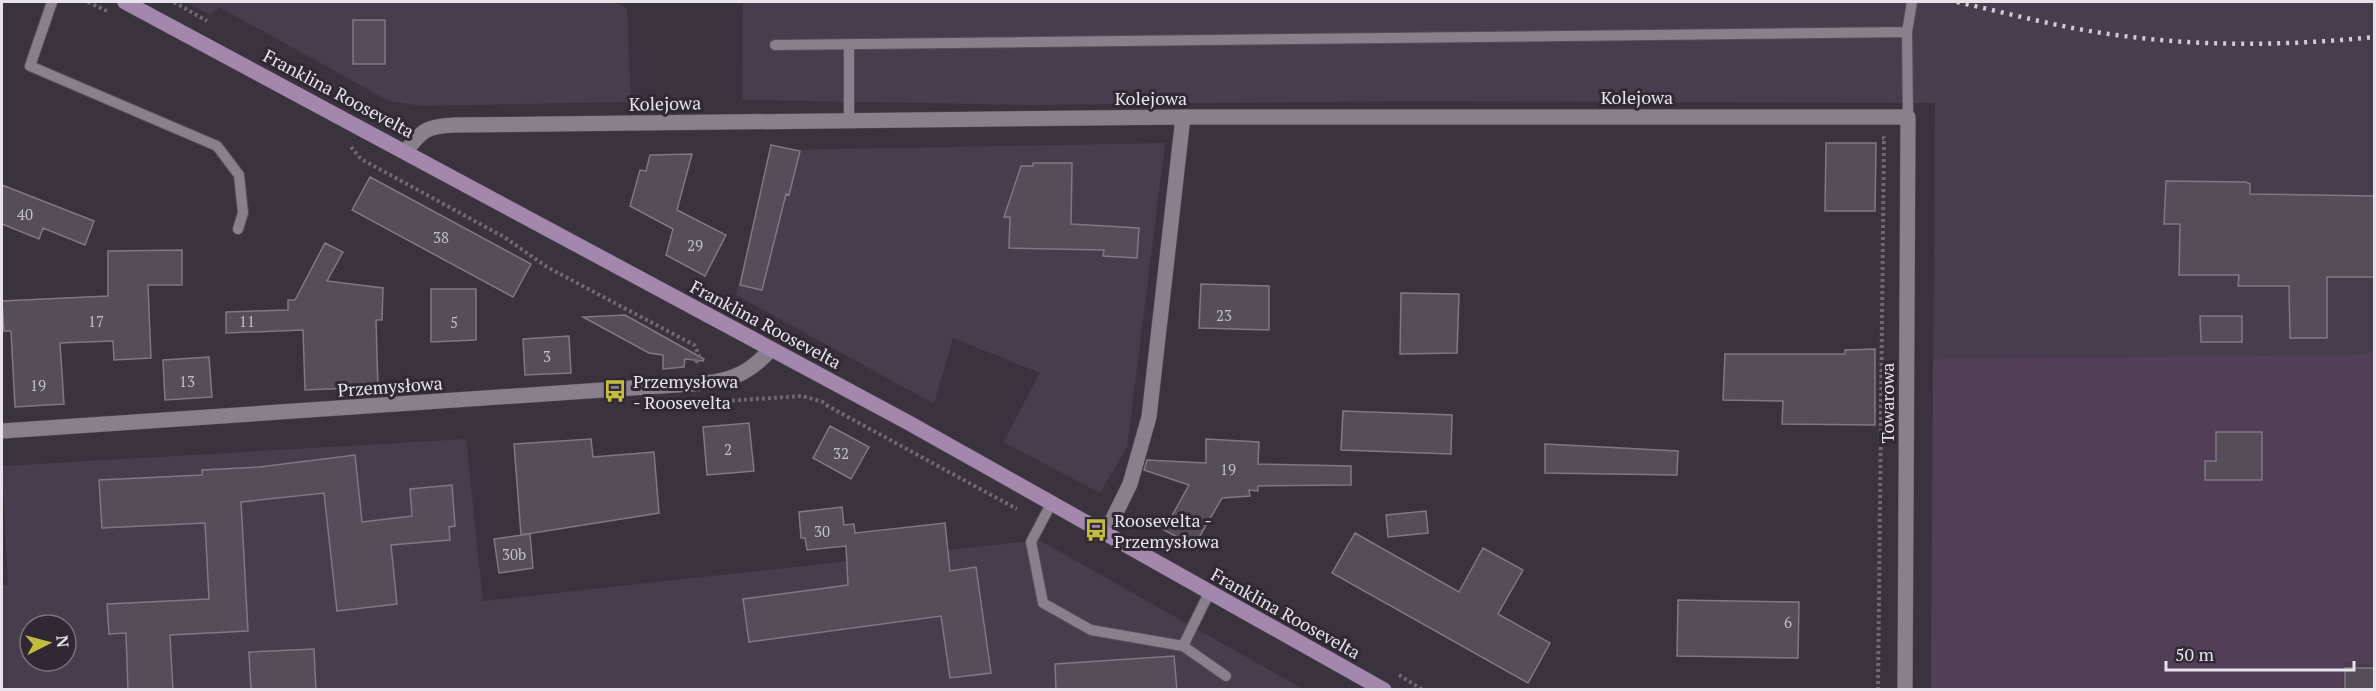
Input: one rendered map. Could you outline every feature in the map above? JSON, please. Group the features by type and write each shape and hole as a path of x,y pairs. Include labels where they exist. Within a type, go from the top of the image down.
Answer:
{"street":[{"name":"Franklina Roosevelta","path":"125,2 835,383 1377,688"},
{"name":"Kolejowa","path":"405,151 420,132 435,126 1183,117 1908,117"},
{"path":"1105,535 1130,484 1149,417 1183,117"},
{"name":"Towarowa","path":"1905,690 1908,117"},
{"name":"Przemysłowa","path":"2,431 727,381 745,373 771,349"}],"lane":[{"path":"52,2 30,66 217,146 239,175 243,213 238,230"},
{"path":"1908,117 1907,32 1912,2"},
{"path":"775,45 1907,32"},
{"path":"849,44 849,120"},
{"path":"1050,504 1031,542 1043,603 1091,630 1183,646 1226,676"},
{"path":"1183,646 1209,593"}],"path":[{"path":"88,2 112,14"},
{"path":"1873,138 1884,138 1878,690"},
{"path":"341,141 351,147 361,159 504,237 547,267 694,345 699,355 694,366"},
{"path":"716,402 801,396 826,405 835,383"}],"shaded area":[{"path":"187,2 614,2 627,8 631,102 422,106 389,101 219,7 210,15"},
{"path":"743,2 2374,2 2374,689 1931,689 1935,103 1412,101 1038,105 742,100"},
{"path":"1165,143 1127,447 1100,493 1003,442 1040,373 953,338 934,404 736,295 773,150"},
{"path":"2374,352 2374,664 2344,663 2342,689 1931,690 1933,359 2356,355"},
{"path":"466,439 483,601 1039,540 1303,689 2,689 2,585 8,585 2,466"}],"building":[{"path":"353,20 385,20 385,64 353,64"},
{"path":"1826,143 1876,143 1875,211 1825,211"},
{"path":"771,145 800,151 789,195 786,194 762,290 740,285"},
{"path":"692,154 677,210 726,235 705,276 666,255 673,229 630,206 640,170 646,171 650,155"},
{"path":"1033,163 1072,163 1071,224 1139,228 1137,258 1103,256 1104,250 1009,248 1010,217 1004,217 1021,166 1033,166"},
{"path":"370,177 531,264 513,297 352,210"},
{"path":"2166,181 2246,182 2250,184 2250,194 2374,196 2374,277 2327,277 2327,338 2290,338 2289,286 2238,286 2239,275 2179,275 2180,224 2164,224"},
{"path":"2,185 94,221 85,245 43,228 39,239 2,224"},
{"path":"325,243 343,252 327,281 383,288 382,320 376,320 378,387 305,390 303,330 226,333 226,312 288,310 288,300 295,300"},
{"path":"182,250 182,285 148,285 151,358 114,360 113,341 60,343 64,404 15,407 11,331 4,331 2,301 108,296 108,251"},
{"path":"1201,284 1269,286 1269,330 1199,328"},
{"path":"431,289 476,289 476,340 431,342"},
{"path":"1401,293 1459,294 1457,353 1400,354"},
{"path":"625,315 704,359 703,361 685,359 684,367 663,369 663,355 649,353 583,317"},
{"path":"2200,316 2242,316 2242,342 2201,342"},
{"path":"569,336 571,373 525,375 523,339"},
{"path":"1875,349 1875,425 1782,424 1783,401 1723,400 1725,354 1845,354 1845,350"},
{"path":"209,357 212,397 165,400 163,360"},
{"path":"1343,411 1452,415 1451,454 1341,450"},
{"path":"749,423 754,471 707,475 703,427"},
{"path":"830,426 869,447 851,479 813,458"},
{"path":"2216,432 2262,432 2262,480 2205,480 2205,461 2216,461"},
{"path":"591,439 593,457 654,452 659,513 521,535 514,444"},
{"path":"1206,439 1259,442 1258,464 1351,466 1351,485 1258,486 1258,491 1249,490 1250,496 1222,498 1194,546 1164,530 1189,485 1144,470 1147,460 1206,463"},
{"path":"1545,444 1678,451 1677,475 1545,473"},
{"path":"355,455 362,522 412,516 410,489 452,485 455,526 449,527 450,540 391,545 397,604 337,611 324,493 241,502 248,631 170,635 173,690 128,690 126,633 109,634 107,604 209,599 205,523 102,528 99,480 202,475 202,470 259,467"},
{"path":"842,507 844,525 854,524 855,533 945,523 950,571 976,567 991,673 950,678 941,616 749,642 743,599 848,585 846,546 807,550 805,538 801,538 799,512"},
{"path":"1426,511 1428,533 1388,537 1386,515"},
{"path":"1355,533 1459,592 1483,548 1523,570 1498,614 1550,643 1528,683 1332,573"},
{"path":"530,534 533,568 499,573 494,539"},
{"path":"1678,600 1799,602 1798,658 1677,656"},
{"path":"314,649 316,690 251,690 249,652"},
{"path":"1174,656 1177,690 1056,690 1055,664"},
{"path":"2345,668 2374,668 2374,690 2345,690"}],"railway":[{"path":"1957,2 2090,31 2175,41 2242,44 2374,37"}],"place":[{"name":"Przemysłowa - Roosevelta","path":"615,391"},
{"name":"Roosevelta - Przemysłowa","path":"1096,530"}]}
